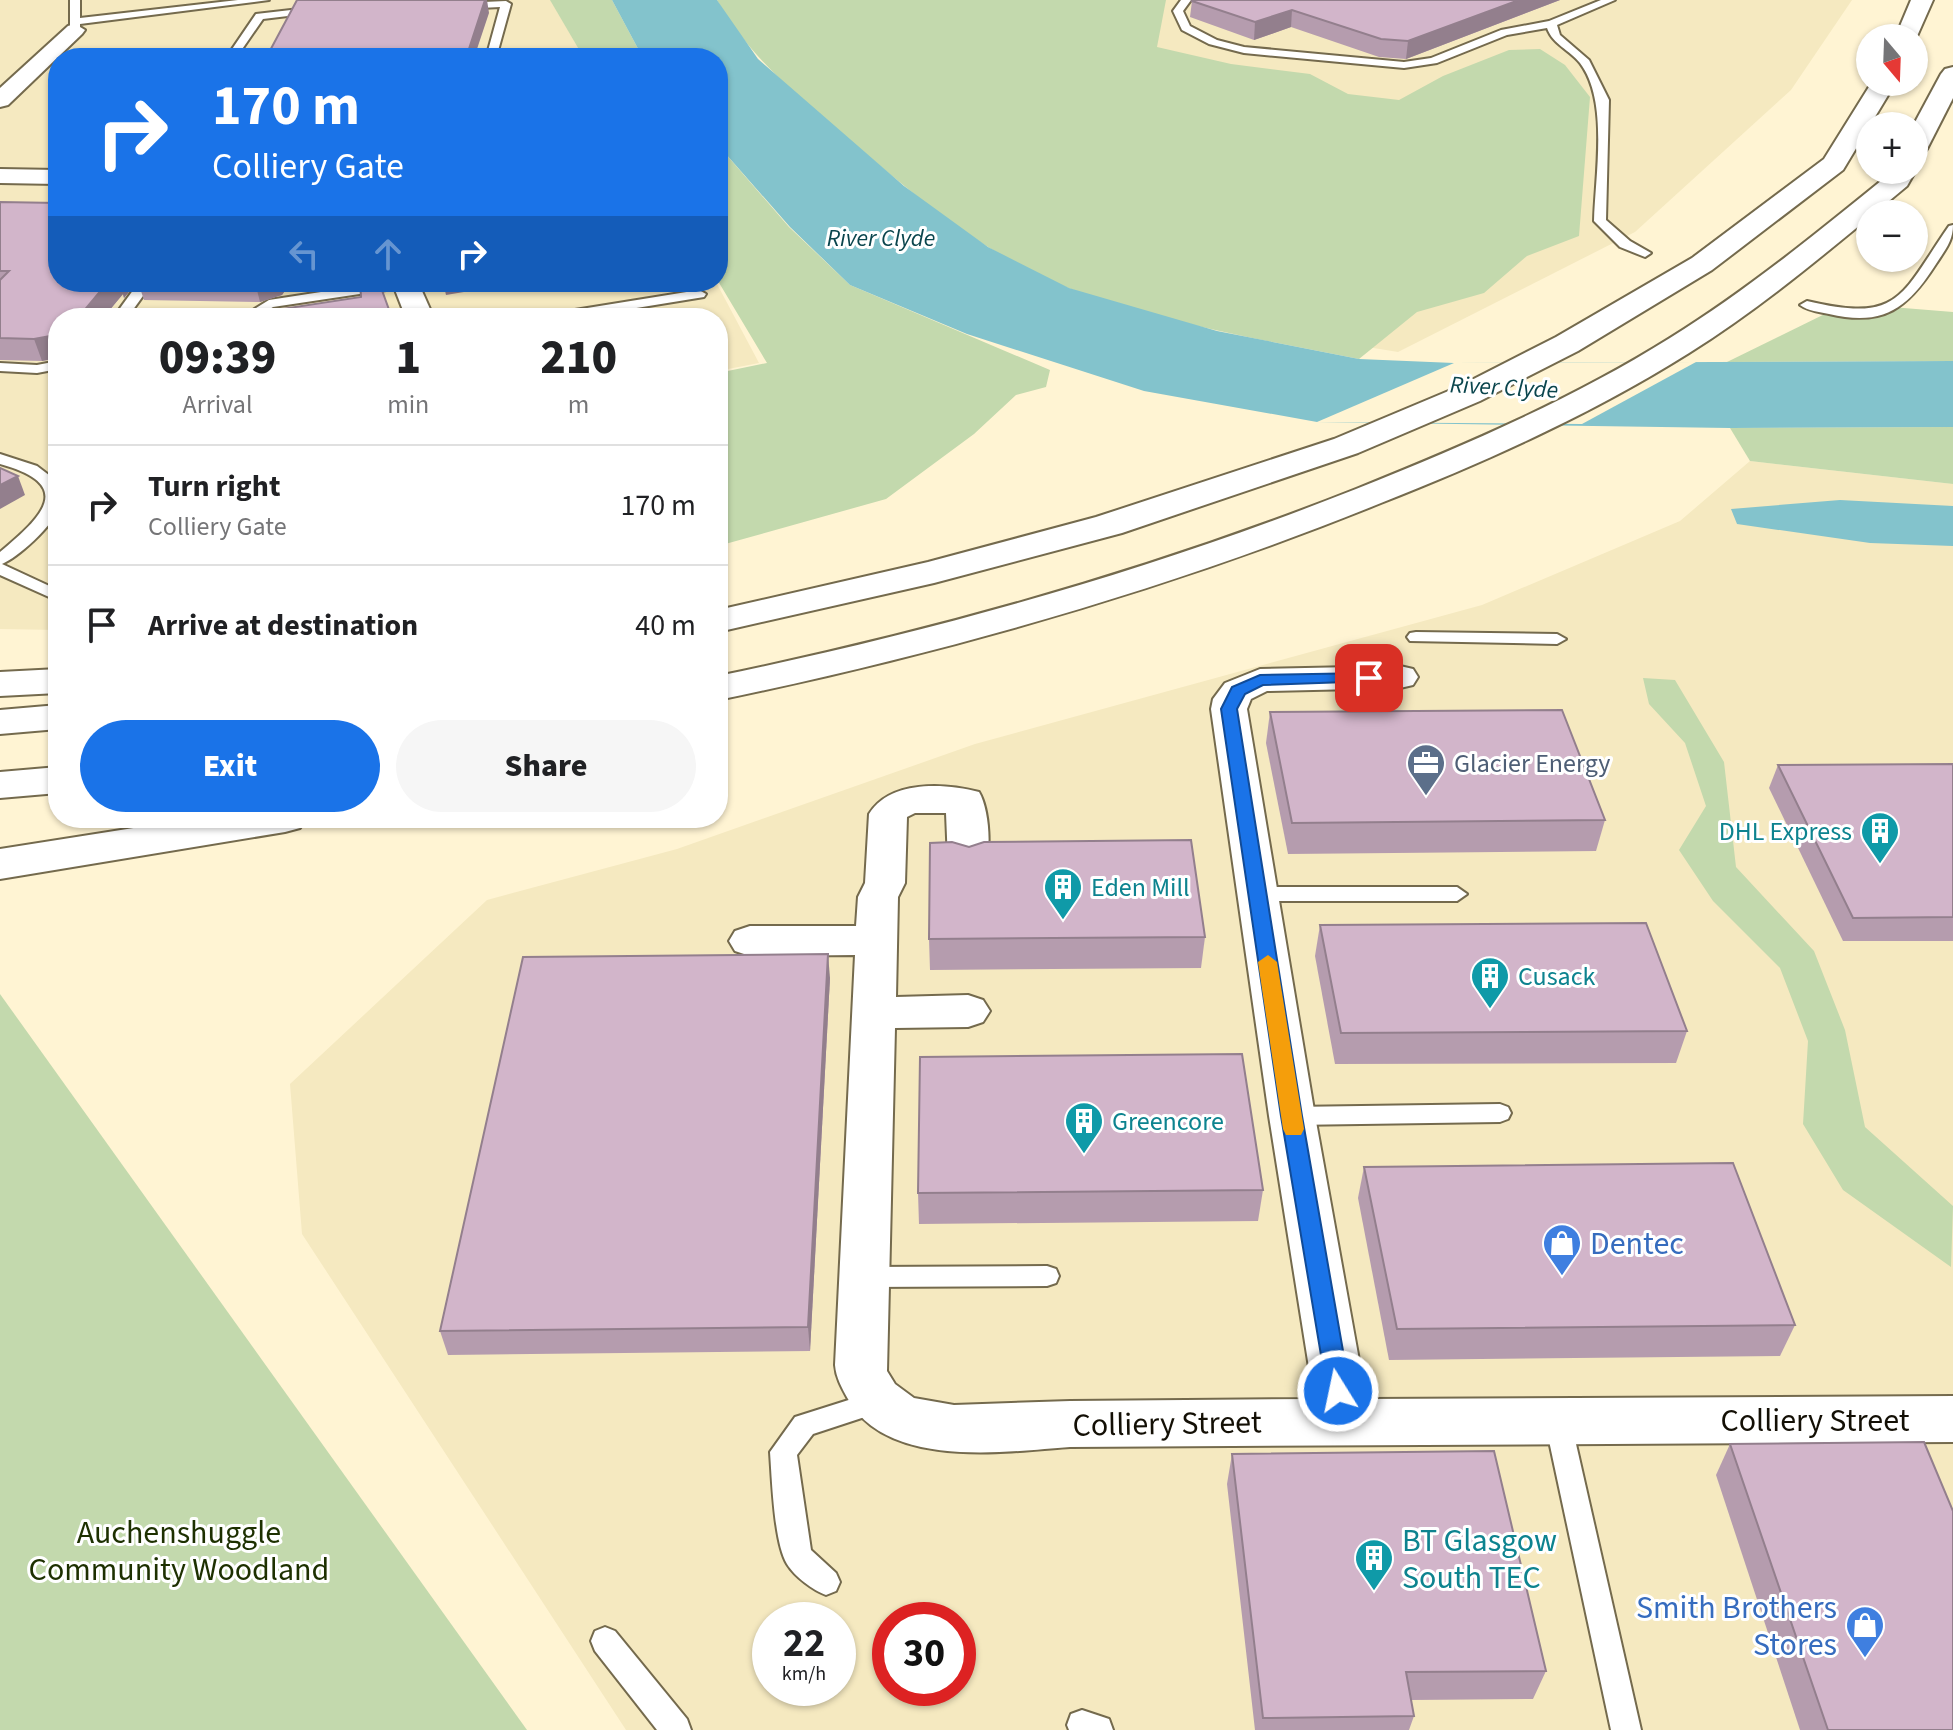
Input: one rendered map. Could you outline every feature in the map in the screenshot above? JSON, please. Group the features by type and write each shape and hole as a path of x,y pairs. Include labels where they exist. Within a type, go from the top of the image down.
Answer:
{"highway":[{"path":"1913,24 1922,0"},
{"path":"1928,122 1953,74"},
{"path":"728,619 934,572 1109,525 1346,446 1469,394 1567,344 1702,264 1834,164 1875,96"},
{"path":"728,712 803,692 1306,523 1487,447 1592,396 1679,346 1771,284 1893,184"},
{"path":"728,613 803,603"},
{"path":"728,686 813,670 1067,603"},
{"path":"0,684 48,682"},
{"path":"0,722 48,718"},
{"path":"0,785 48,781"},
{"path":"0,864 223,828"}],"street":[{"path":"53,48 75,26"},
{"path":"0,100 48,53"},
{"path":"0,176 48,177"},
{"path":"1344,1421 1292,1116 1229,709 1231,699 1238,691 1260,680 1400,677"},
{"path":"877,1402 863,1377 862,1365 878,897 885,883 888,814 893,807 909,801 965,801 968,862"},
{"path":"750,941 878,940"},
{"path":"876,1013 968,1011"},
{"name":"Colliery Street","path":"877,1402 902,1420 953,1428 1344,1421 1953,1419"}],"lane":[{"path":"75,0 75,26 264,0"},
{"path":"1186,0 1178,11 1186,28 1213,42 1244,50 1404,65 1433,61 1505,32 1551,24 1610,0"},
{"path":"445,6 506,4 494,48"},
{"path":"238,48 260,16 325,9"},
{"path":"1551,24 1555,36 1585,62 1603,100 1600,221 1625,244 1645,253"},
{"path":"1807,305 1842,315 1879,314 1902,304 1953,229"},
{"path":"263,308 269,304 343,292"},
{"path":"612,308 699,294"},
{"path":"0,367 48,367"},
{"path":"0,459 40,473 48,480"},
{"path":"0,560 48,516"},
{"path":"0,569 48,591"},
{"path":"1416,637 1557,639"},
{"path":"1257,894 1457,894"},
{"path":"1292,1116 1500,1113"},
{"path":"866,1277 1047,1276"},
{"path":"826,1582 798,1557 788,1505 783,1452 804,1425 877,1402"},
{"path":"1558,1422 1626,1730"},
{"path":"605,1641 676,1730"}],"shaded area":[{"path":"0,0 551,0 581,48 48,48 48,292 721,292 759,363 728,369 728,308 48,308 48,630 0,629"},
{"path":"730,0 1852,0 1791,90 1635,232 1398,352 1227,324"},
{"path":"1750,461 1953,484 1953,1730 626,1730 302,1234 290,1084 487,900 677,849 975,744 1482,605 1680,521"}],"green space":[{"path":"550,0 612,0 638,48 578,48"},
{"path":"717,0 1166,0 1157,47 1231,64 1310,74 1348,94 1399,100 1443,76 1509,50 1540,49 1565,65 1590,97 1579,236 1527,256 1484,293 1417,312 1359,359 1141,312 1040,276 1009,260 952,222 791,90 744,39"},
{"path":"728,157 789,227 850,285 1050,370 1046,387 1016,395 974,434 886,499 728,543 728,371 767,363 725,292 728,292"},
{"path":"1879,306 1953,312 1953,361 1727,362 1837,308"},
{"path":"1953,427 1953,484 1750,461 1730,428"},
{"path":"1643,678 1675,680 1724,762 1736,867 1814,951 1845,1030 1865,1127 1953,1206 1951,1267 1843,1190 1803,1124 1808,1041 1780,968 1713,901 1679,850 1706,806 1685,743 1649,704"},
{"name":"Auchenshuggle Community Woodland","path":"0,994 527,1730 0,1730"}],"water":[{"name":"River Clyde","path":"612,0 717,0 758,59 904,186 988,247 1069,288 1217,331 1359,359 1454,363 1953,361 1953,427 1730,428 1317,422 1144,391 967,334 850,285 790,227 728,156 728,48 638,48"},
{"path":"1840,500 1953,506 1953,546 1870,543 1737,524 1731,509"}],"pier":[{"path":"1696,362 1582,424 1317,422 1454,363"}],"building":[{"path":"297,0 485,0 469,48 271,48"},
{"path":"1193,0 1519,0 1408,41 1381,39 1292,10 1255,22"},
{"path":"0,202 48,203 48,292 100,292 86,308 48,308 48,336 0,338 0,280 9,271 0,271"},
{"path":"361,292 383,292 388,308 289,308 361,297"},
{"path":"0,468 18,476 0,485"},
{"name":"Glacier Energy","path":"1562,710 1605,820 1292,823 1270,712"},
{"name":"DHL Express","path":"1953,764 1953,917 1853,918 1778,765"},
{"name":"Eden Mill","path":"1191,840 1205,937 929,939 930,843 952,842 969,847 984,842"},
{"name":"Cusack","path":"1646,923 1687,1031 1341,1033 1320,925"},
{"path":"828,954 808,1327 440,1331 523,957"},
{"name":"Greencore","path":"1242,1054 1263,1190 918,1193 920,1057"},
{"name":"Dentec","path":"1733,1163 1795,1325 1397,1329 1364,1167"},
{"name":"Smith Brothers Stores","path":"1924,1442 1953,1511 1953,1730 1828,1730 1730,1444"},
{"name":"BT Glasgow South TEC","path":"1494,1451 1546,1671 1406,1672 1414,1716 1263,1718 1232,1454"}],"slow traffic":[{"path":"1268,962 1294,1129"}],"place":[{"name":"Glacier Energy","path":"1426,797"},
{"name":"DHL Express","path":"1880,865"},
{"name":"Eden Mill","path":"1063,921"},
{"name":"Cusack","path":"1490,1010"},
{"name":"Greencore","path":"1084,1155"},
{"name":"Dentec","path":"1562,1277"},
{"name":"BT Glasgow South TEC","path":"1374,1592"},
{"name":"Smith Brothers Stores","path":"1865,1659"}],"route":[{"path":"1338,1391 1229,709 1231,699 1238,691 1260,680 1369,678"}]}
